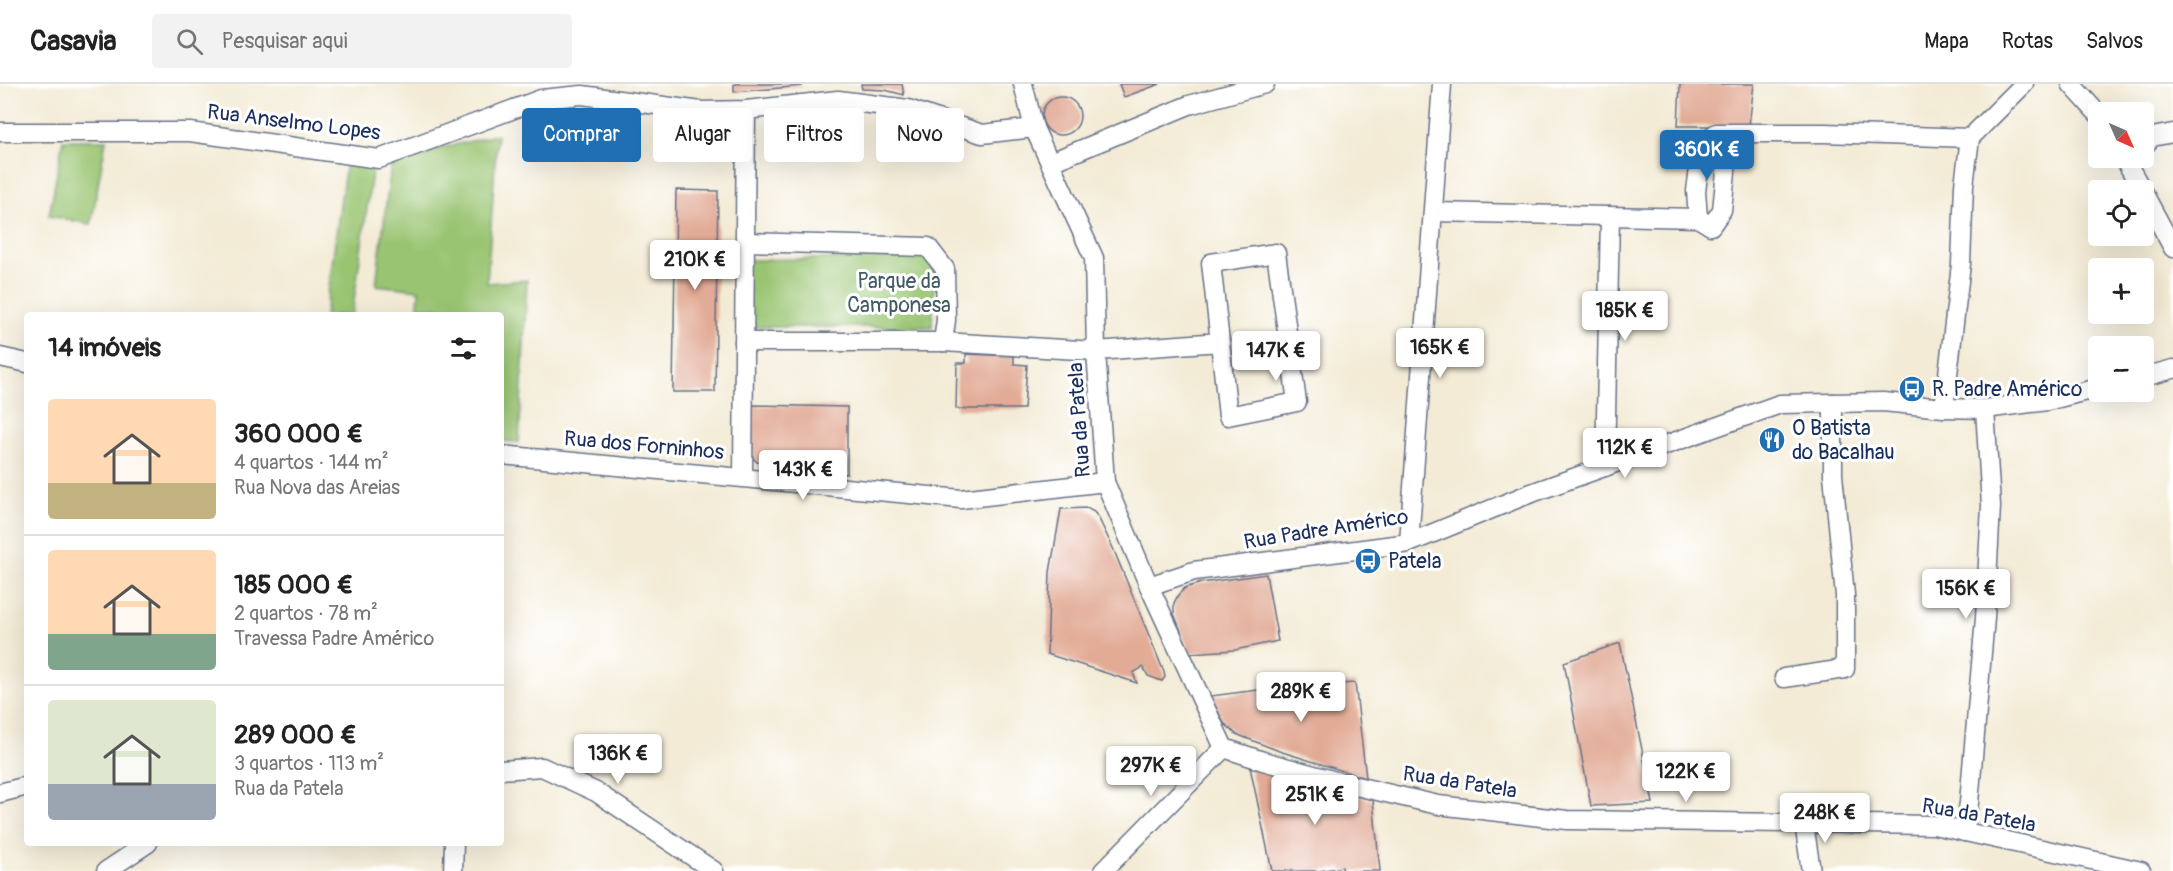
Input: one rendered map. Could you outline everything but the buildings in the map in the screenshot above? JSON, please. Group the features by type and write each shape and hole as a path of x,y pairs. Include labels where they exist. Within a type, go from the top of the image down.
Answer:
{"street":[{"name":"Rua da Patela","path":"1023,84 1034,128 1094,258 1096,351 1105,482 1149,586 1224,748 1263,762 1438,805 1567,820 1934,825 2141,871"},
{"path":"1051,162 1189,105 1265,84"},
{"path":"1409,543 1442,84"},
{"path":"1944,408 1961,264 1964,185 1970,138 2024,84"},
{"path":"2071,84 2088,103"},
{"name":"Rua Anselmo Lopes","path":"0,132 190,132 379,159 541,99 582,95 678,108"},
{"name":"Rua Anselmo Lopes","path":"752,109 838,100 908,110 982,134 1034,128"},
{"path":"1698,218 1696,190 1702,145 1716,133 1727,135 1740,132 1824,133 1970,138"},
{"path":"2154,137 2173,133"},
{"path":"1434,212 1698,218 1711,226 1722,210 1727,135"},
{"path":"743,477 746,162"},
{"path":"2139,179 2173,248"},
{"path":"1605,467 1610,216"},
{"path":"746,242 928,247 945,269 946,320 943,342"},
{"path":"1276,253 1297,402 1228,416 1220,342 1211,263 1276,253"},
{"path":"744,342 943,342 1096,351 1220,342"},
{"path":"0,357 24,362"},
{"path":"2154,374 2173,369"},
{"name":"Rua Padre Américo","path":"1149,586 1194,571 1409,543 1526,495 1780,404 1883,402 1944,408 1985,409 2047,401 2088,391"},
{"path":"1784,678 1845,669 1845,595 1833,475 1833,403"},
{"path":"1964,832 1969,803 1991,507 1985,409"},
{"name":"Rua dos Forninhos","path":"504,455 961,499 1105,482"},
{"path":"1103,871 1224,748"},
{"path":"504,770 542,767 596,792 714,871"},
{"path":"0,793 24,787"},
{"path":"1804,823 1811,871"},
{"path":"106,871 144,846"},
{"path":"453,871 454,846"}],"green space":[{"path":"497,135 487,283 527,280 519,442 504,441 504,312 418,307 419,290 376,285 391,165 416,159 437,149"},
{"path":"63,140 106,140 91,224 49,216"},
{"path":"346,162 373,165 352,312 325,312"},
{"name":"Parque da Camponesa","path":"924,257 935,267 932,327 744,327 745,260"}],"place":[{"name":"R. Padre Américo","path":"1912,389"},
{"name":"O Batista do Bacalhau","path":"1772,440"},
{"name":"Patela","path":"1368,561"}]}
